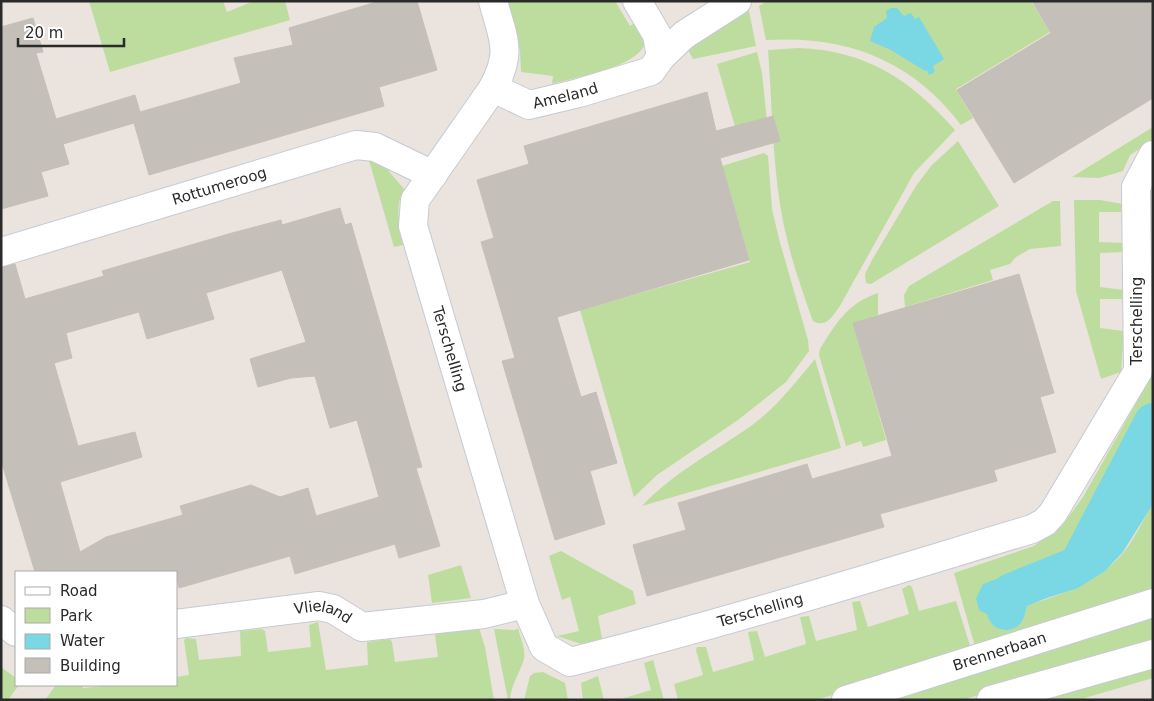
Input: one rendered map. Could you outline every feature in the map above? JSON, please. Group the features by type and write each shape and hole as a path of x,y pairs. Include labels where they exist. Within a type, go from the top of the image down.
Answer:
{"street":[{"path":"433,175 502,72 506,48 493,1"},
{"path":"637,1 657,36 661,57"},
{"name":"Ameland","path":"493,88 529,105 579,93 651,71 661,57 684,36 737,1"},
{"name":"Rottumeroog","path":"1,252 356,146 375,147 433,175"},
{"name":"Terschelling","path":"433,175 415,200 413,226 525,604 544,647 570,662 654,641 836,588 1032,529 1045,522 1053,513 1138,371 1136,187 1153,155"},
{"name":"Brennerbaan","path":"846,700 1153,602"},
{"name":"Vlieland","path":"178,624 320,606 333,609 362,627 484,614 525,604"},
{"path":"1,620 15,631"},
{"path":"991,700 1153,654"}],"green space":[{"path":"89,1 223,1 227,12 254,1 285,1 290,20 110,72"},
{"path":"505,1 615,1 630,26 637,21 645,39 642,48 634,57 622,64 552,84 553,76 521,72 520,50"},
{"path":"767,1 1031,1 1050,32 956,89 973,118 961,125 942,102 921,84 899,68 875,56 823,42 766,40 759,6"},
{"path":"749,11 756,46 693,59 688,50 689,48"},
{"path":"798,48 822,50 845,55 885,71 921,96 955,130 914,173 841,304 830,319 822,323 813,321 796,271 783,220 776,172 768,50"},
{"path":"757,52 762,73 767,121 742,151 717,64"},
{"path":"1153,127 1153,140 1130,155 1123,171 1099,178 1072,177"},
{"path":"958,141 999,206 871,284 866,283 865,274 872,260 916,186 931,166"},
{"path":"764,153 768,156 772,209 808,340 809,351 786,382 738,420 657,475 634,497 580,310 750,262 722,166"},
{"path":"368,157 387,169 404,189 398,209 399,222 405,242 403,245 394,247"},
{"path":"1074,200 1100,200 1123,204 1121,212 1099,212 1099,242 1123,243 1122,252 1100,253 1100,287 1124,290 1122,299 1100,299 1100,328 1124,331 1121,372 1101,379 1076,291"},
{"path":"1053,201 1060,201 1061,246 1030,249 1016,257 1010,264 990,270 993,280 905,307 904,295 909,286"},
{"path":"878,293 878,315 853,323 886,440 863,447 861,441 846,446 819,355 820,349 837,322 851,308"},
{"path":"1153,323 1153,433 1087,545 1052,559 991,616 1062,594 1095,577 1123,553 1153,504 1153,590 976,650 954,573 1034,546 1062,526 1083,497 1143,391 1146,381 1151,324"},
{"path":"815,359 841,448 642,506 667,483 760,419 785,395"},
{"path":"561,551 633,591 636,604 598,616 602,639 581,644 557,636 579,631 570,597 562,600 549,556"},
{"path":"461,565 471,598 432,603 428,575"},
{"path":"909,585 912,587 919,611 956,601 972,652 816,700 678,700 674,684 703,675 696,650 697,647 706,647 713,672 754,660 748,632 757,631 765,657 806,644 800,617 809,616 816,641 857,630 852,602 860,601 868,627 909,614 902,589"},
{"path":"1153,614 1153,644 962,700 878,700"},
{"path":"318,622 326,670 368,665 367,642 390,639 395,662 438,657 435,635 437,633 479,628 485,647 494,700 45,700 55,686 83,686 83,688 104,686 178,686 178,677 189,675 184,640 186,638 196,639 199,660 241,656 240,631 262,629 265,631 268,652 311,647 309,625"},
{"path":"518,628 524,647 524,659 512,689 510,700 508,700 494,629 515,630"},
{"path":"653,660 664,700 618,700 651,690 644,663"},
{"path":"1153,664 1153,678 1078,700 1030,700"},
{"path":"1,667 15,677 15,686 18,686 8,700 1,700"},
{"path":"543,672 565,683 568,700 524,700 530,676 534,673"},
{"path":"598,676 604,700 583,700 581,683"}],"water":[{"path":"891,8 897,8 904,16 911,13 915,19 919,17 944,59 933,66 935,72 929,75 927,70 925,71 891,50 870,41 874,27 887,18 886,11"},
{"path":"1153,433 1153,504 1123,552 1105,571 1078,588 991,616 979,610 976,598 983,584 1087,545"}],"building":[{"path":"380,1 417,1 437,70 379,87 384,106 149,175 134,123 63,144 69,164 41,172 48,196 1,209 1,27 33,18 43,52 36,53 56,119 135,95 140,112 241,83 234,58 293,45 289,28"},
{"path":"1032,1 1153,1 1153,98 1014,183 957,90 1051,33"},
{"path":"707,92 716,131 773,116 780,141 720,158 749,260 557,317 581,397 596,392 617,463 590,471 605,524 555,540 502,361 515,358 481,242 494,238 477,180 529,164 524,146"},
{"path":"340,208 345,225 351,223 422,467 416,468 440,546 399,558 395,544 295,574 290,556 179,588 178,571 35,571 1,460 1,267 15,264 25,299 104,276 102,271 281,220 282,225","holes":["282,270 306,342 250,359 258,387 291,378 315,376 330,428 357,420 379,497 316,516 308,488 280,497 251,485 180,506 183,515 106,537 80,552 60,482 142,457 135,432 78,446 54,363 72,358 66,333 139,312 147,339 214,319 206,293"]},
{"path":"1019,274 1054,393 1040,397 1056,452 994,470 997,481 880,514 884,527 647,596 633,545 686,530 678,503 807,464 812,479 892,456 853,323"}],"waterway":[{"path":"1006,611 1011,592 1078,565 1153,422"}]}
